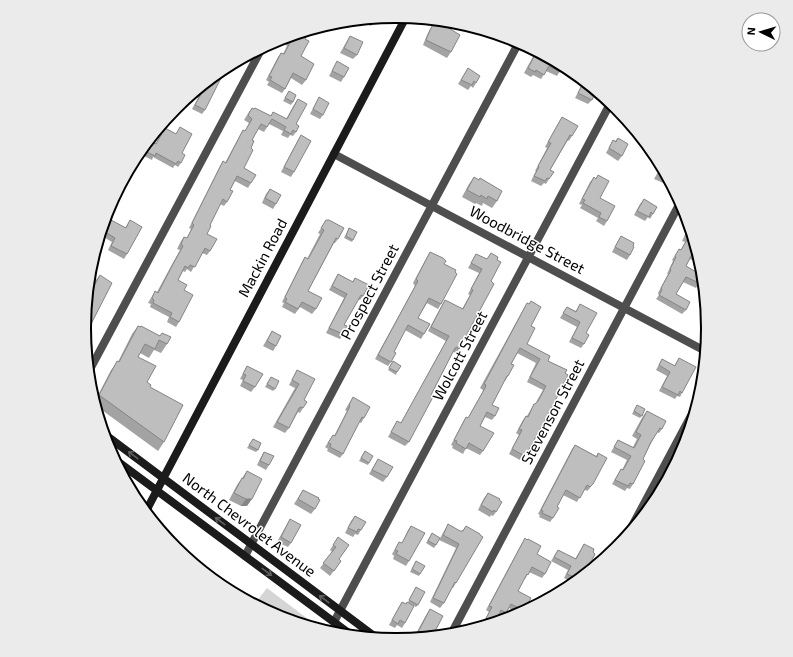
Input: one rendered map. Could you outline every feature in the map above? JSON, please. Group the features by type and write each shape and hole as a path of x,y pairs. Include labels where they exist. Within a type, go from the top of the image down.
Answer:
{"street":[{"name":"Mackin Road","path":"148,506 403,23"},
{"name":"Prospect Street","path":"245,556 516,47"},
{"path":"93,363 257,57"},
{"name":"Wolcott Street","path":"334,622 608,108"},
{"name":"Woodbridge Street","path":"334,154 701,349"},
{"name":"Stevenson Street","path":"454,628 677,208"},
{"path":"637,516 688,422"},
{"name":"North Chevrolet Avenue","path":"111,438 369,632"},
{"name":"North Chevrolet Avenue","path":"124,466 343,629"}],"shaded area":[{"path":"267,588 313,623 280,611 258,600"}],"building":[{"path":"433,26 448,28 460,35 451,52 426,40"},
{"path":"306,36 305,39 309,41 301,56 314,64 306,80 293,73 285,89 270,80 272,77 269,76 281,53 284,54 291,42"},
{"path":"350,36 363,42 357,55 344,48"},
{"path":"534,56 561,71 560,72 549,66 544,75 536,70 535,72 528,68"},
{"path":"337,61 349,68 344,77 332,71"},
{"path":"468,68 480,76 476,83 474,81 472,85 461,80"},
{"path":"221,79 205,110 195,105 201,94"},
{"path":"582,86 594,96 592,100 578,93"},
{"path":"289,91 296,95 293,102 285,98"},
{"path":"319,97 329,103 323,115 313,109"},
{"path":"298,99 307,104 296,124 299,126 296,132 293,130 291,134 284,130 286,127 272,119 267,127 261,124 252,140 254,141 251,148 253,150 244,168 256,175 251,183 237,176 230,190 233,191 227,202 223,199 207,234 217,239 210,251 205,248 195,267 190,265 188,268 185,266 178,280 187,285 184,290 193,295 179,322 170,317 172,313 153,303 154,300 152,298 155,291 158,293 183,246 181,244 184,237 187,238 194,225 192,223 223,161 226,163 243,130 245,131 252,119 248,115 252,108 271,116 273,112 287,119"},
{"path":"562,117 578,126 572,136 570,135 550,170 554,172 549,179 547,178 545,181 534,176 551,143 548,142"},
{"path":"180,127 192,134 182,153 185,155 181,163 178,161 176,164 156,153 155,156 147,152 154,143 156,144 166,128 176,134"},
{"path":"301,135 311,141 294,172 284,167"},
{"path":"618,138 628,144 622,156 609,148 613,140 616,142"},
{"path":"598,175 609,181 600,198 615,206 607,221 599,217 601,213 583,203 585,200 582,199 594,177 596,179"},
{"path":"474,177 479,180 480,178 502,191 497,201 488,196 487,199 481,195 480,197 467,190"},
{"path":"270,189 281,195 276,204 265,198"},
{"path":"644,199 657,207 653,214 651,212 649,217 637,211"},
{"path":"130,220 142,227 127,254 111,246 115,238 106,233 110,221 126,228"},
{"path":"326,220 329,220 344,228 338,239 336,238 308,291 322,298 316,309 302,302 298,309 285,302 287,299 285,297 305,257 308,259 324,230 321,228"},
{"path":"349,228 357,232 353,240 346,236"},
{"path":"687,232 693,254 686,266 696,272 698,283 686,277 676,294 690,302 686,310 659,295 662,290 661,288 671,270 670,269 676,257 675,256 679,249 681,250 688,238 685,236"},
{"path":"621,236 634,243 634,247 630,255 615,247"},
{"path":"430,252 443,258 446,261 444,264 456,270 455,272 457,274 441,304 429,298 418,318 430,324 424,334 408,325 394,352 396,353 391,362 378,355 418,281 416,279"},
{"path":"491,253 498,257 497,260 501,262 491,281 494,284 459,349 457,347 455,348 431,395 433,397 409,442 391,432 397,421 401,423 449,336 431,327 445,300 463,309 473,290 471,289 482,269 471,263 476,254 487,259"},
{"path":"338,274 353,282 355,278 369,285 363,296 361,295 344,325 347,326 343,334 329,328 347,294 332,286"},
{"path":"100,275 112,283 91,324 92,309 95,285"},
{"path":"531,301 541,307 531,326 535,328 527,344 550,356 548,361 567,370 565,373 568,375 526,455 512,449 522,430 519,429 526,416 528,417 534,404 538,401 546,386 530,377 540,359 520,348 511,364 514,365 492,405 499,408 495,416 487,412 480,426 494,433 483,451 469,443 466,449 454,440 466,417 468,418 485,388 486,385 484,384 527,303 529,304"},
{"path":"580,304 597,313 586,333 589,335 584,344 572,338 580,322 563,313 567,307 576,312"},
{"path":"138,326 141,326 160,336 162,333 171,337 167,344 159,340 155,349 145,344 138,357 156,366 147,382 151,385 150,387 183,405 164,442 99,395"},
{"path":"272,331 281,336 276,346 267,341"},
{"path":"679,358 696,367 682,393 680,391 678,395 662,387 670,372 659,365 662,359 675,366"},
{"path":"393,361 401,366 397,372 389,368"},
{"path":"247,366 263,374 255,387 243,381 246,375 243,374"},
{"path":"297,370 315,379 304,400 307,402 303,408 299,408 289,428 277,422 299,384 292,380"},
{"path":"271,377 279,381 275,389 267,384"},
{"path":"353,397 370,407 364,418 362,417 343,454 330,447 331,444 328,443 333,435 335,436"},
{"path":"637,405 645,409 642,416 634,411"},
{"path":"647,411 666,421 662,429 660,428 651,442 643,459 645,461 633,484 630,483 628,486 615,480 631,456 614,447 618,440 634,448 641,435 636,432"},
{"path":"253,439 261,443 258,450 249,445"},
{"path":"575,445 597,457 598,453 607,458 593,484 590,487 587,485 580,498 566,490 557,507 559,508 553,518 542,513 543,511 541,510"},
{"path":"365,451 373,456 369,463 361,458"},
{"path":"264,452 274,456 269,465 260,461"},
{"path":"378,459 393,467 387,477 372,470"},
{"path":"247,471 262,479 252,499 246,499 234,493"},
{"path":"303,490 319,498 318,499 320,500 315,509 298,499"},
{"path":"488,493 500,499 499,500 502,502 496,512 494,510 493,512 481,505"},
{"path":"355,516 366,522 361,530 358,529 357,532 348,528"},
{"path":"290,519 301,525 291,543 281,537"},
{"path":"448,524 460,531 463,531 466,526 483,537 456,583 455,582 444,603 433,598 459,544 443,535"},
{"path":"411,526 425,533 409,561 396,554 398,551 395,550 399,542 402,543"},
{"path":"432,533 440,538 436,545 428,541"},
{"path":"338,537 349,545 339,559 341,561 334,571 323,563 336,547 333,545"},
{"path":"525,538 541,546 537,554 551,562 545,574 532,567 528,575 527,574 518,591 531,598 528,604 519,608 511,604 506,613 501,610 498,617 485,621 492,607 489,606"},
{"path":"584,544 594,549 593,552 595,554 590,565 574,577 567,574 571,566 554,557 558,550 576,559"},
{"path":"416,561 425,566 420,574 412,569"},
{"path":"416,587 425,592 418,605 409,600"},
{"path":"402,602 406,604 407,602 414,606 405,623 400,620 398,624 392,620"},
{"path":"430,609 443,616 435,631 418,633"}]}
